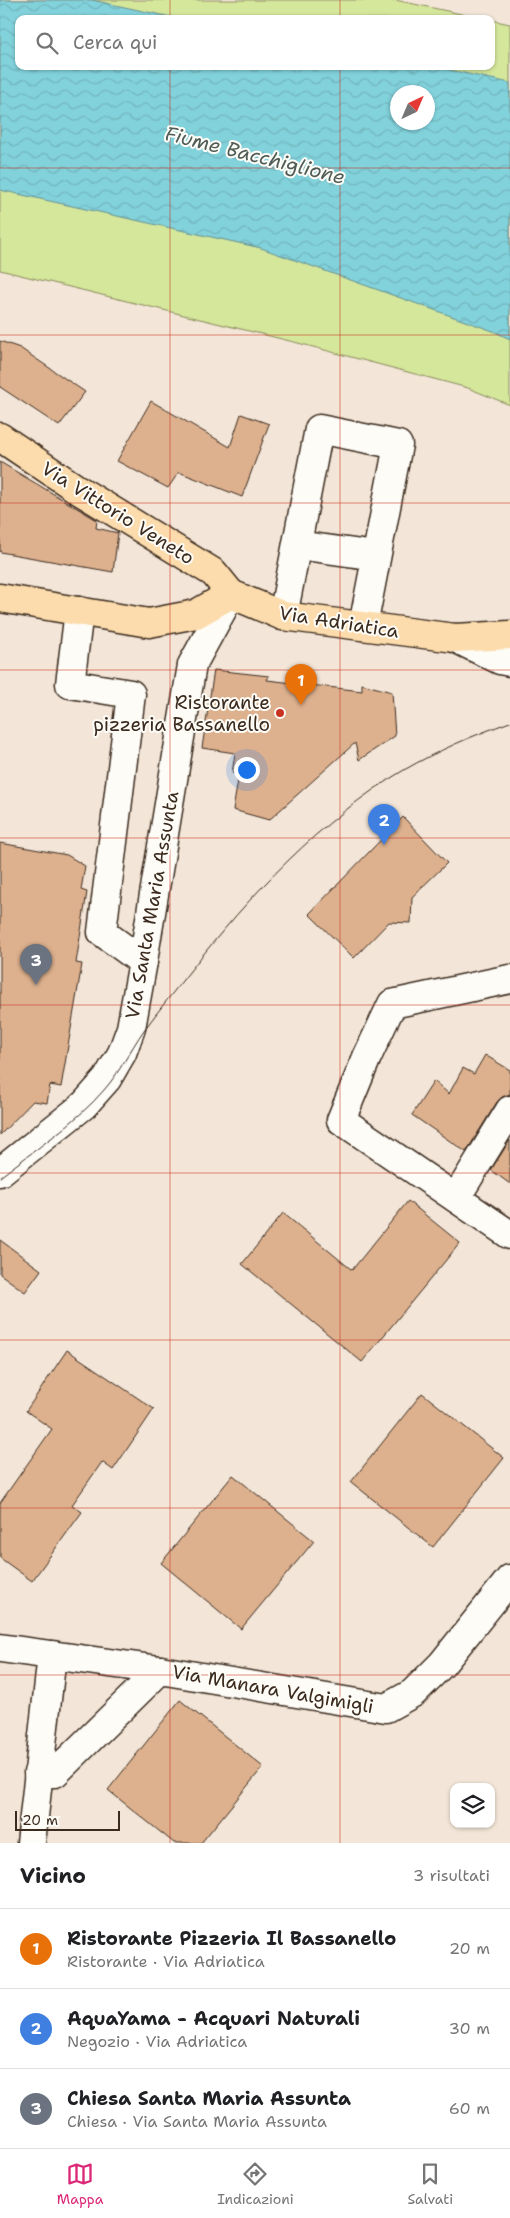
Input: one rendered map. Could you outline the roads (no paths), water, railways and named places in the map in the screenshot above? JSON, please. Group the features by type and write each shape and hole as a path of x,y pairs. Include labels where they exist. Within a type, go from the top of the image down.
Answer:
{"main road":[{"name":"Via Vittorio Veneto","path":"0,437 78,489 214,573 231,594"},
{"path":"0,598 149,623 196,614 231,594"},
{"name":"Via Adriatica","path":"231,594 283,616 455,638 510,635"}],"street":[{"path":"283,616 319,429 398,446 363,626"},
{"path":"297,545 376,556"},
{"name":"Via Santa Maria Assunta","path":"0,1172 84,1105 107,1079 122,1053 131,1028 143,962 192,665 231,594"},
{"path":"80,611 70,684 131,694 102,932 143,962"},
{"path":"455,638 500,660 510,662"},
{"path":"510,979 392,1004 367,1057 341,1120 510,1235"},
{"path":"456,1198 510,1110"},
{"name":"Via Manara Valgimigli","path":"0,1648 160,1670 386,1708 412,1693 442,1664 510,1579"},
{"path":"31,1843 52,1655"},
{"name":"Via Manara Valgimigli","path":"38,1773 55,1773 160,1670"}],"water":[{"name":"Fiume Bacchiglione","path":"0,0 92,0 161,15 15,15 15,70 450,70 510,83 510,339 493,331 261,248 0,190"}],"tram line":[{"path":"0,1177 68,1125 93,1102 115,1076 144,1030 213,943 262,887 315,836 373,790 404,770 429,756 510,722"}],"place":[{"name":"Ristorante Pizzeria Il Bassanello","path":"301,705"},
{"name":"Ristorante pizzeria Bassanello","path":"280,713"},
{"name":"AquaYama - Acquari Naturali","path":"384,845"},
{"name":"Chiesa Santa Maria Assunta","path":"36,985"}]}
